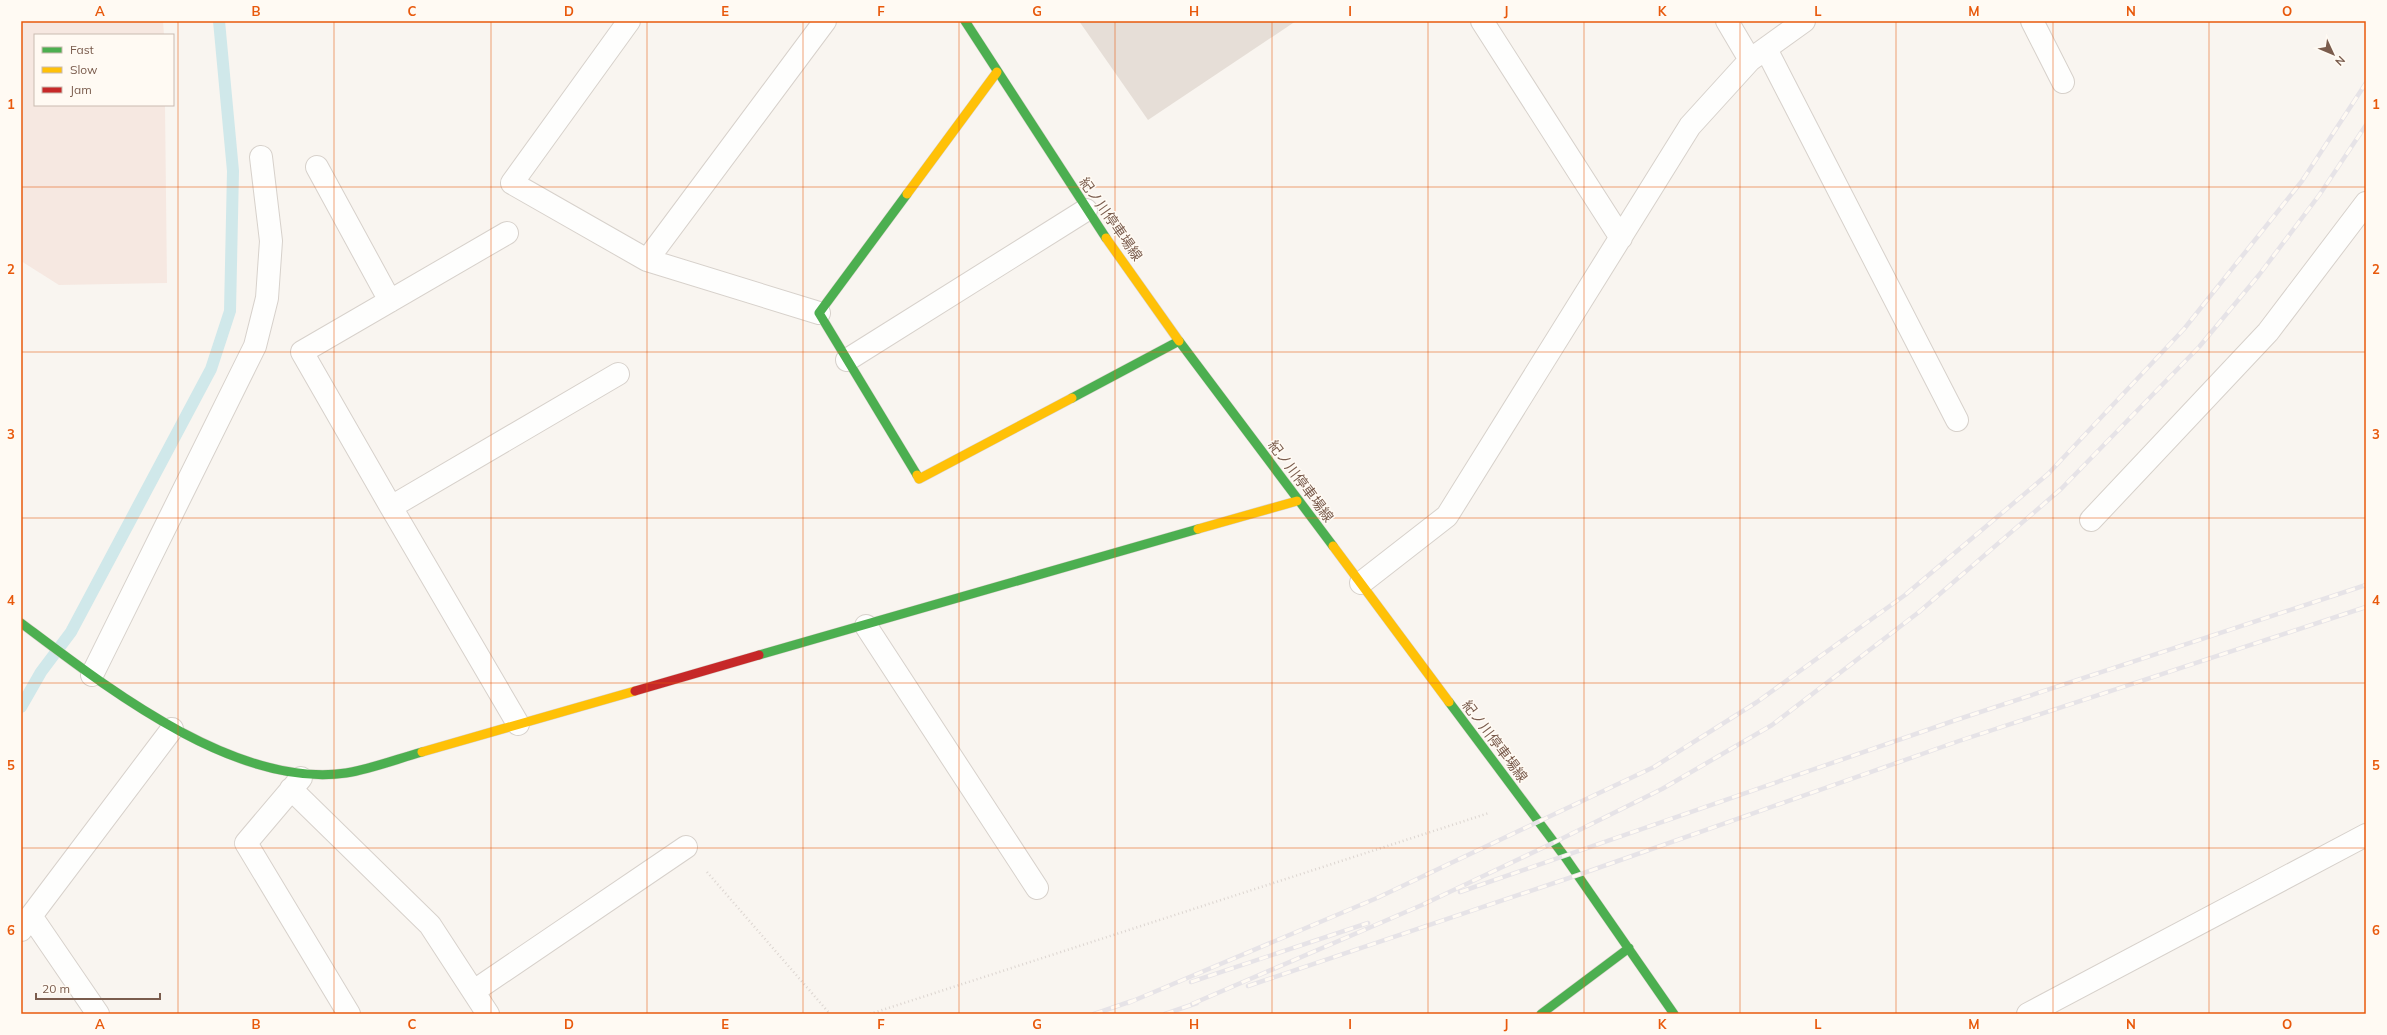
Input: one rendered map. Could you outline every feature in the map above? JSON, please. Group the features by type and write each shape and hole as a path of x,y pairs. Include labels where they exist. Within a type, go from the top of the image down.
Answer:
{"street":[{"path":"629,21 512,183 647,260 819,313 919,479 1179,341"},
{"path":"647,260 825,21"},
{"name":"紀ノ川停車場線","path":"965,21 1086,210 1179,341 1297,501 1361,583 1565,857 1674,1014"},
{"path":"1482,21 1621,238"},
{"path":"1727,21 1758,54 1956,420"},
{"path":"1361,583 1447,516 1690,126 1758,54 1804,21"},
{"path":"2032,21 2063,82"},
{"path":"819,313 997,72"},
{"path":"85,670 255,346 267,298 271,241 262,157"},
{"path":"317,167 390,301"},
{"path":"2091,520 2268,332 2366,203"},
{"path":"847,360 1086,210"},
{"path":"506,233 302,352 518,724"},
{"path":"391,507 618,374"},
{"path":"349,1014 246,843 297,782 347,773 866,626 1297,501"},
{"path":"21,623 85,670 172,729 216,749 268,767 297,782 430,925 488,1014"},
{"path":"866,626 1037,888"},
{"path":"98,1014 26,923 172,729"},
{"path":"2028,1014 2366,835"},
{"path":"474,992 686,847"},
{"path":"1541,1014 1629,948"}],"path":[{"path":"870,1014 1523,802"},
{"path":"686,847 830,1014"}],"shaded area":[{"path":"21,21 163,21 164,34 34,34 34,106 165,106 167,283 59,285 21,261"}],"building":[{"path":"1079,21 1296,21 1148,120"}],"waterway":[{"path":"21,707 41,672 71,632 211,369 230,311 233,171 219,21"}],"railway":[{"path":"1128,1003 1377,898 1654,767 1757,702 1905,595 2048,474 2184,329 2302,181 2366,83"},
{"path":"1192,1004 1422,905 1555,842 1662,789 1772,725 1919,612 2061,489 2199,347 2259,275 2320,194 2366,125"},
{"path":"1460,892 1956,720 2366,585"},
{"path":"1248,986 1578,875 1959,741 2366,607"},
{"path":"1191,982 1368,923"},
{"path":"1094,1014 1132,1001"},
{"path":"1165,1014 1197,1003"}],"traffic: fast":[{"path":"965,21 1106,238"},
{"path":"907,194 819,313 917,475"},
{"path":"1179,341 1333,546"},
{"path":"1072,398 1179,341"},
{"path":"759,655 1198,529"},
{"path":"21,623 131,702 173,728 217,749 260,765 304,774 346,773 422,752"},
{"path":"1449,702 1565,857 1674,1014"},
{"path":"1541,1014 1629,948"}],"traffic: slow":[{"path":"907,194 997,72"},
{"path":"1106,238 1179,341"},
{"path":"917,475 919,479 1072,398"},
{"path":"1198,529 1297,501"},
{"path":"1333,546 1449,702"},
{"path":"422,752 635,691"}],"traffic: jam":[{"path":"635,691 759,655"}]}
